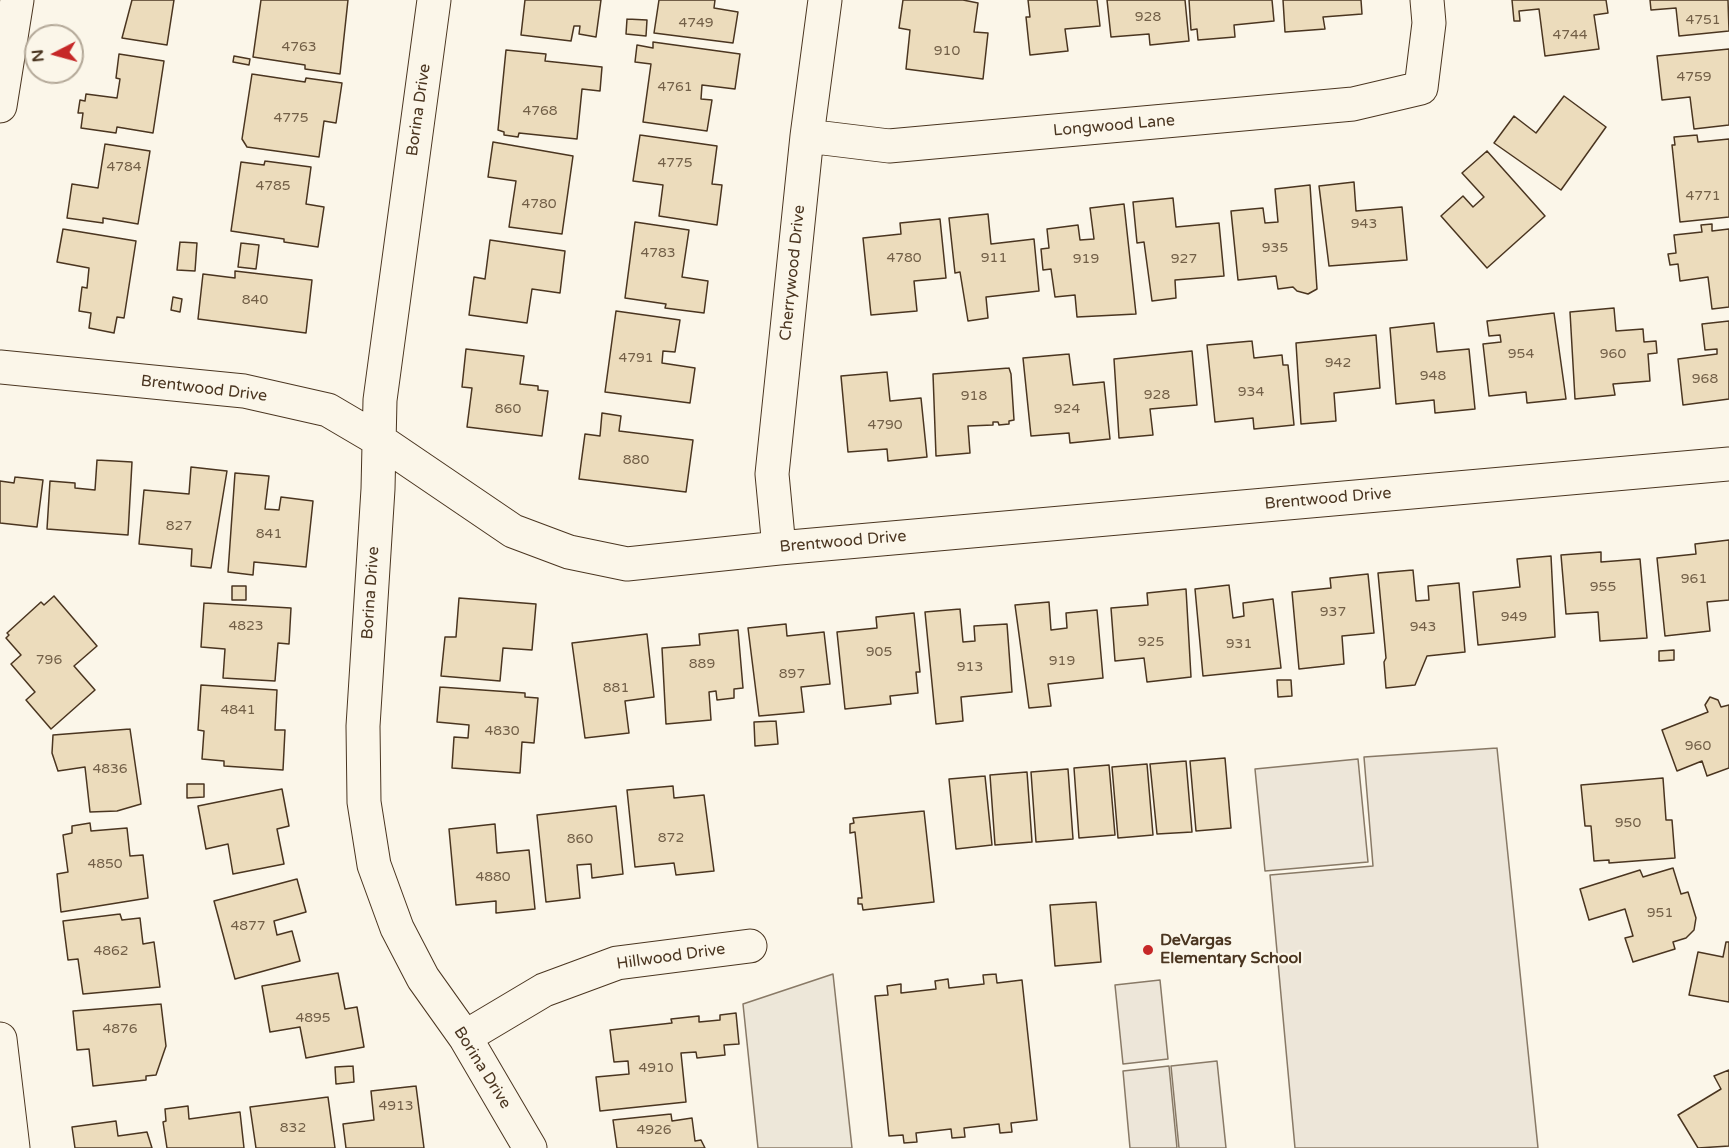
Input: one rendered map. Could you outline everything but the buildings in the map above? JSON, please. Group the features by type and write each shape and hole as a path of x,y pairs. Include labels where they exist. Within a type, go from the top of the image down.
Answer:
{"street":[{"path":"0,106 17,0"},
{"name":"Borina Drive","path":"434,0 380,400 363,726 364,802 374,865 397,928 423,978 465,1037 530,1148"},
{"name":"Cherrywood Drive","path":"779,548 772,474 807,136 825,0"},
{"name":"Longwood Lane","path":"807,136 889,146 1353,104 1420,88 1429,23 1427,0"},
{"name":"Brentwood Drive","path":"0,367 244,391 328,410 379,440 513,531 569,552 627,564 779,548 1729,464"},
{"name":"Hillwood Drive","path":"465,1037 544,990 617,963 750,946"},
{"path":"0,1039 13,1148"}],"shaded area":[{"path":"1497,748 1538,1148 1295,1148 1270,875 1373,866 1364,757"},
{"path":"1358,759 1368,862 1265,871 1255,769"},
{"path":"833,974 852,1148 758,1148 743,1004"},
{"path":"1160,980 1168,1059 1123,1064 1115,985"},
{"path":"1217,1061 1226,1148 1179,1148 1171,1066"},
{"path":"1169,1066 1177,1148 1130,1148 1123,1071"}],"place":[{"name":"DeVargas Elementary School","path":"1148,950"}]}
